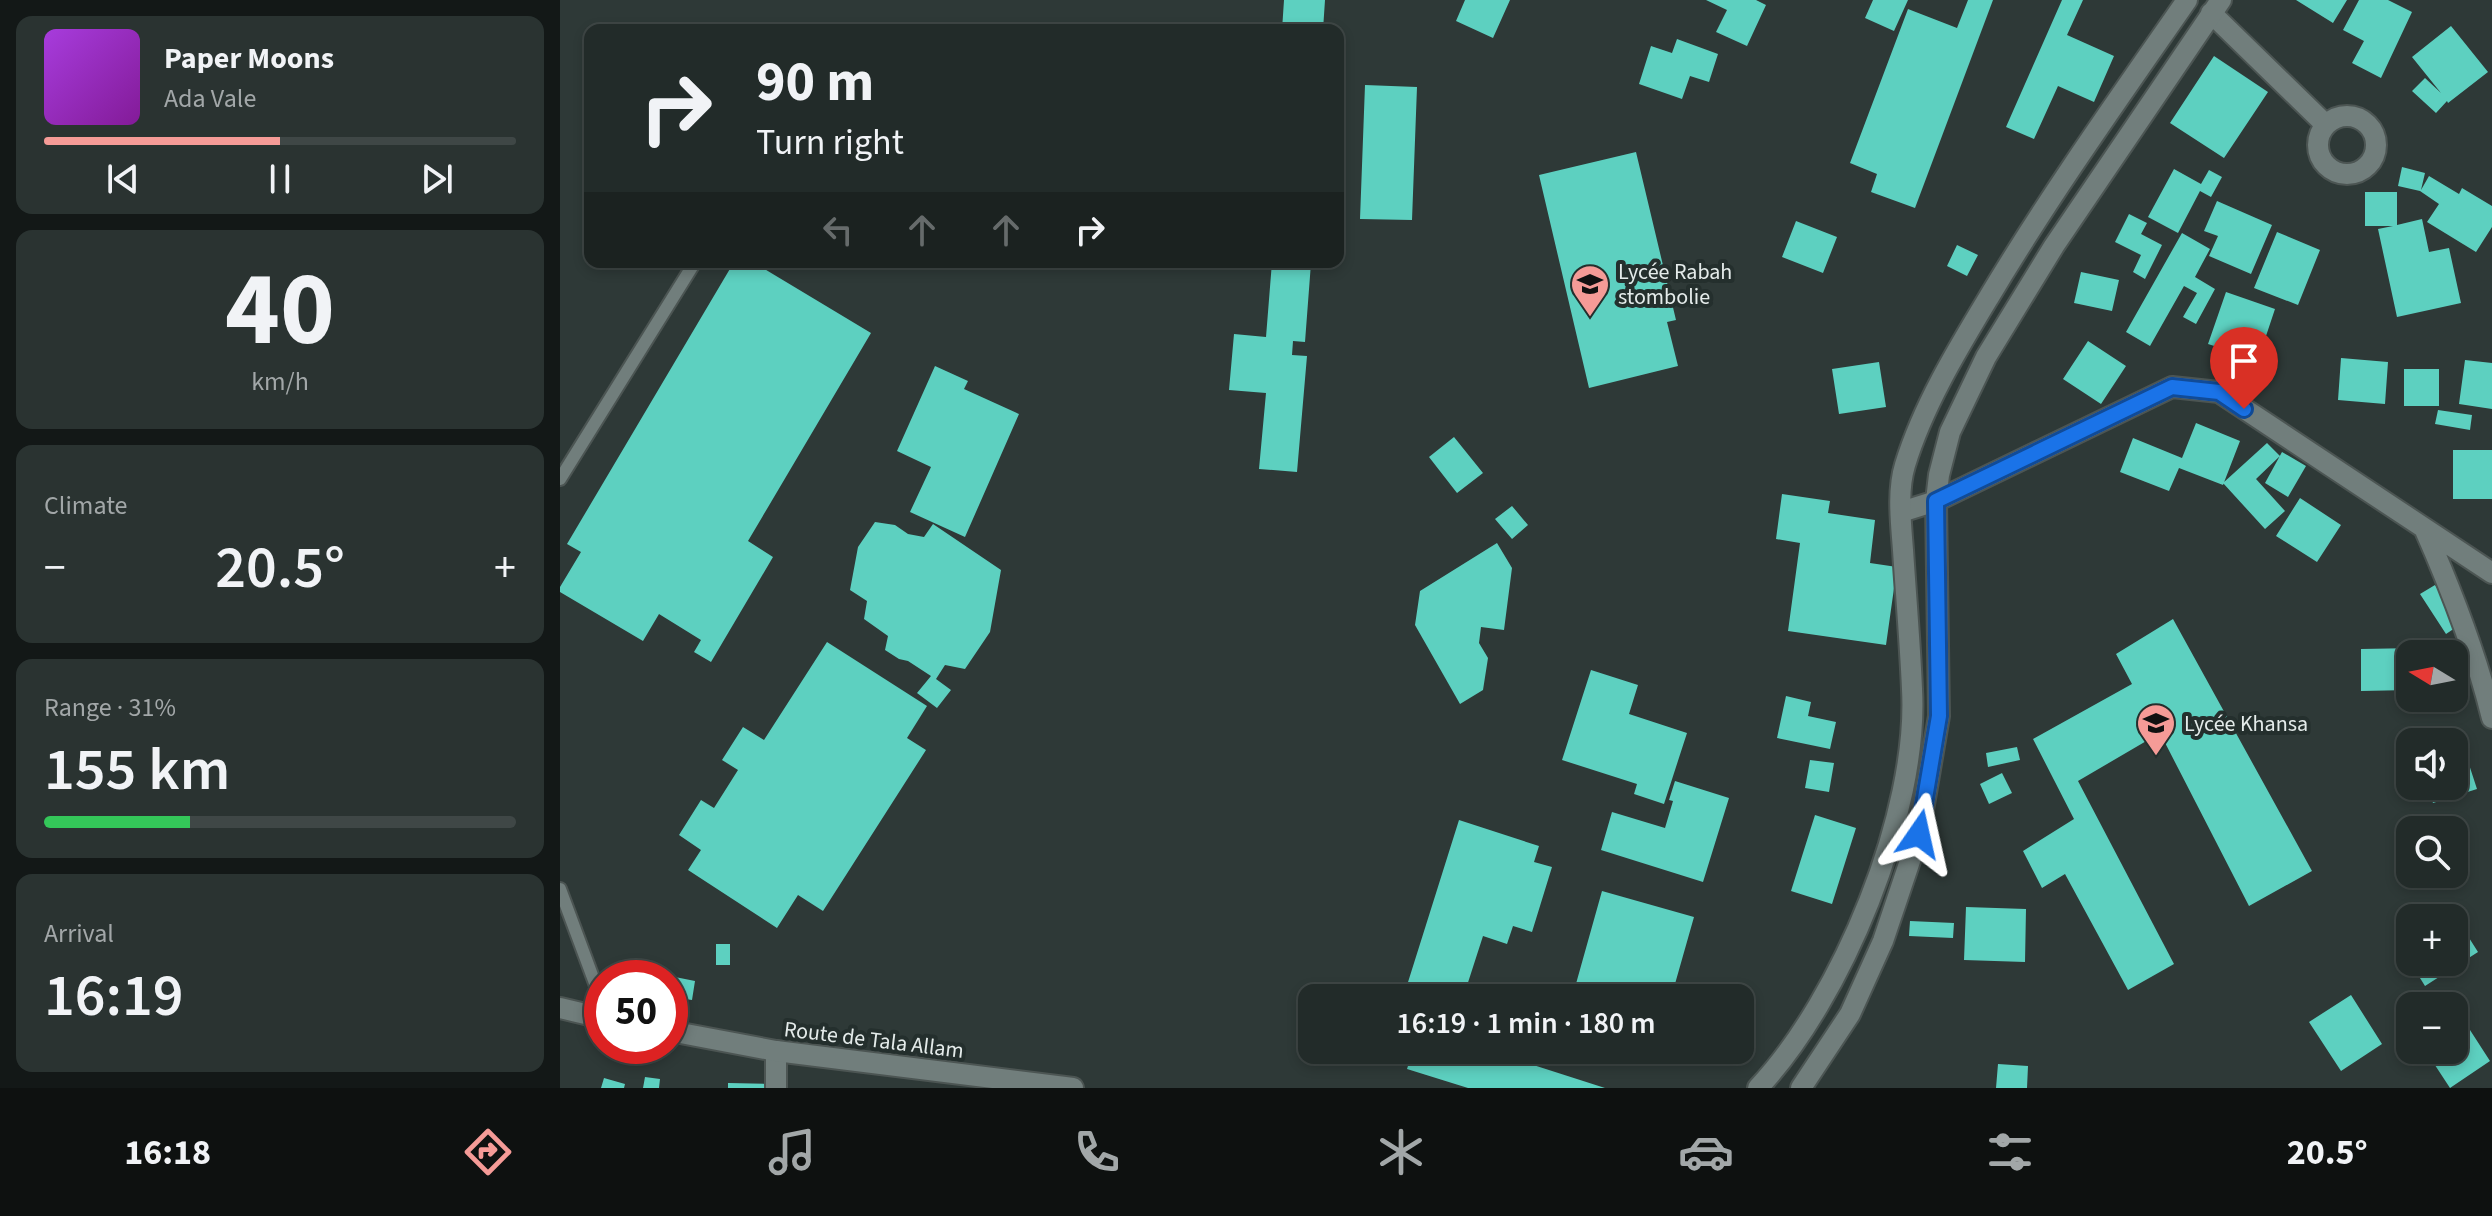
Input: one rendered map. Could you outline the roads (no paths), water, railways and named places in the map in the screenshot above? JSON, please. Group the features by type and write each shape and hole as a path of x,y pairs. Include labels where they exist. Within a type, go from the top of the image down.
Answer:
{"main road":[{"path":"1758,1088 1809,1021 1832,981 1868,901 1897,817 1909,746 1912,693 1901,512 1904,468 1923,419 1961,343 2034,222 2187,0"},
{"path":"1801,1088 1850,1014 1883,941 1919,834 1939,716 1936,501 1939,475 1950,432 1986,357 2054,246 2216,7 2326,125"},
{"path":"1901,512 1936,501 2172,387 2219,392 2492,573"},
{"path":"2424,528 2473,654 2492,718"},
{"path":"560,1008 584,1014"},
{"name":"Route de Tala Allam","path":"688,1034 776,1051 1073,1088"},
{"path":"776,1051 776,1088"}],"lane":[{"path":"560,479 691,268"},
{"path":"560,889 586,960"}],"place":[{"name":"Lycée Rabah stombolie","path":"1590,318"},
{"name":"Lycée Khansa","path":"2156,757"}]}
